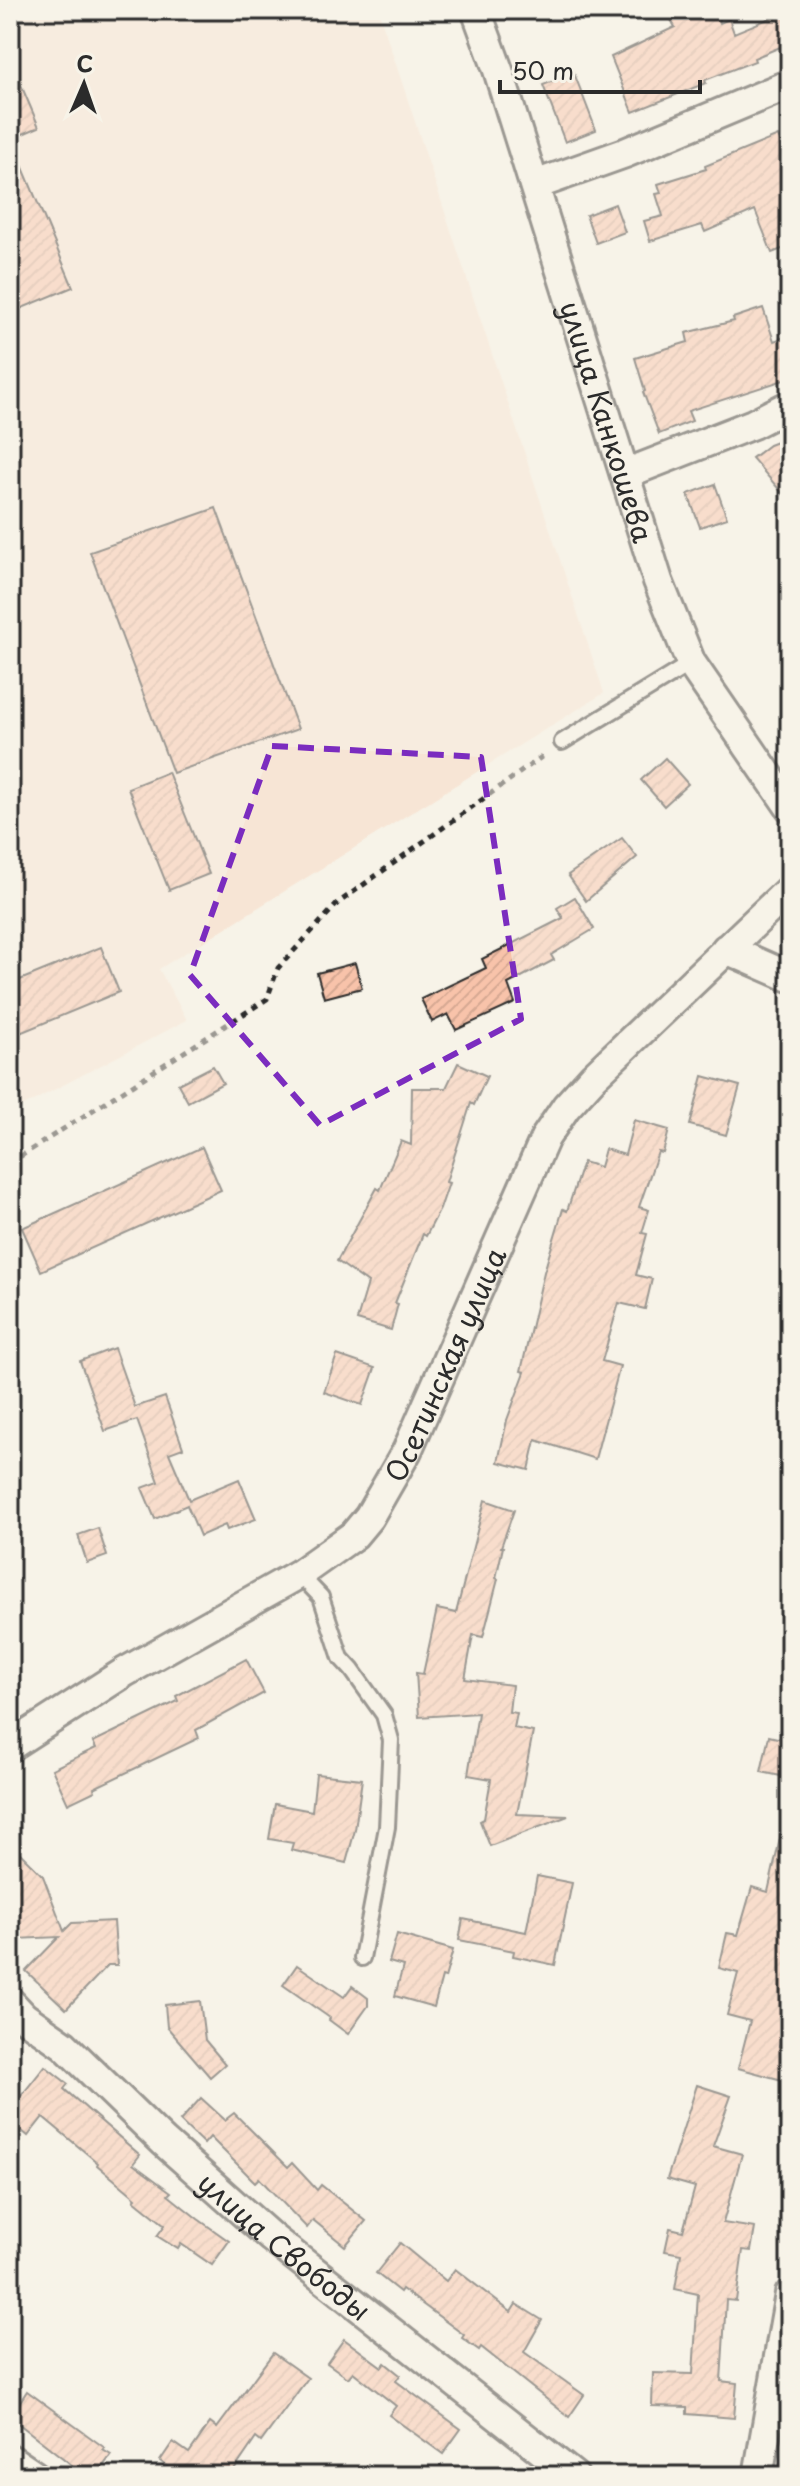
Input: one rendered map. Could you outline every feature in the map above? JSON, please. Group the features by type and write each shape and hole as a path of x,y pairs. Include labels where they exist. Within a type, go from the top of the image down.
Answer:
{"street":[{"name":"улица Канкошева","path":"476,10 535,185 658,581 691,663 790,807"},
{"path":"535,185 625,153 790,84"},
{"path":"625,474 753,424 790,405"},
{"name":"Осетинская улица","path":"10,1746 125,1672 299,1574 354,1535 369,1517 407,1451 545,1138 566,1107 594,1076 790,889"},
{"path":"726,949 790,977"},
{"name":"улица Свободы","path":"10,2004 64,2045 164,2142 272,2238 574,2476"},
{"path":"758,2476 790,2294"},
{"path":"10,2459 35,2476"}],"lane":[{"path":"562,742 691,663"},
{"path":"299,1574 321,1597 341,1658 384,1715 391,1740 387,1827 362,1958"}],"path":[{"path":"10,1163 267,999 278,968 338,903 562,742"}],"highlighted area":[{"path":"272,746 481,757 521,1019 320,1125 190,975"}],"shaded area":[{"path":"10,10 378,10 604,693 159,969 187,1020 10,1113"}],"building":[{"path":"688,10 716,10 720,23 729,19 734,33 790,10 790,43 754,58 755,61 705,80 706,83 633,112 611,57 675,27 670,18"},
{"path":"10,59 39,127 11,139 73,287 10,313"},
{"path":"574,73 596,130 565,142 543,85"},
{"path":"778,136 790,164 790,246 772,253 755,210 705,232 702,225 650,241 644,221 663,216 656,194 661,193 658,184 706,169 705,166"},
{"path":"615,204 625,232 596,243 586,215"},
{"path":"763,308 774,341 790,335 790,378 688,411 692,421 659,434 643,392 635,358 688,342 686,333 734,321 733,318"},
{"path":"790,437 790,502 752,458 769,445"},
{"path":"715,484 727,518 700,527 688,494"},
{"path":"216,508 298,729 173,773 90,552"},
{"path":"665,758 688,784 664,806 641,780"},
{"path":"168,772 209,874 169,890 128,788"},
{"path":"622,838 637,857 586,901 568,875"},
{"path":"575,897 594,929 551,955 554,960 508,984 515,1003 456,1030 448,1014 432,1022 421,999 486,968 482,959 563,918 557,908"},
{"path":"101,947 119,992 10,1037 10,984"},
{"path":"355,963 362,988 324,998 317,973"},
{"path":"458,1063 487,1076 474,1105 471,1103 440,1209 426,1236 423,1234 395,1303 398,1304 391,1330 357,1320 368,1283 337,1261 377,1188 380,1190 401,1141 411,1145 412,1088 446,1088"},
{"path":"213,1066 223,1083 188,1102 178,1084"},
{"path":"703,1076 740,1086 726,1135 690,1125"},
{"path":"634,1120 669,1130 663,1153 658,1152 639,1207 649,1210 642,1233 647,1234 636,1275 652,1279 645,1309 619,1303 602,1361 620,1366 595,1459 536,1440 529,1470 498,1462 507,1420 525,1372 521,1371 544,1272 563,1209 567,1211 583,1162 600,1167 605,1149 625,1155"},
{"path":"202,1147 221,1190 41,1271 22,1228"},
{"path":"114,1348 135,1407 165,1397 183,1448 169,1453 189,1500 239,1479 256,1519 227,1530 225,1525 200,1536 187,1505 155,1519 142,1488 159,1482 137,1420 105,1431 80,1361"},
{"path":"337,1355 375,1368 362,1405 324,1392"},
{"path":"485,1500 514,1510 501,1547 498,1579 483,1637 473,1635 465,1679 512,1685 509,1712 517,1713 514,1728 533,1732 517,1814 568,1816 490,1846 480,1821 484,1819 491,1779 468,1775 478,1713 419,1717 416,1673 423,1674 437,1609 456,1613"},
{"path":"98,1528 107,1556 87,1563 78,1535"},
{"path":"246,1659 264,1693 196,1730 199,1738 94,1788 95,1791 68,1804 52,1769 96,1748 93,1742 178,1701 176,1696"},
{"path":"769,1736 790,1741 786,1777 761,1772"},
{"path":"316,1774 362,1779 355,1830 346,1863 291,1850 293,1843 269,1839 275,1804 312,1811"},
{"path":"781,1834 790,1835 790,2002 779,2046 790,2050 782,2080 738,2068 750,2021 727,2015 738,1973 719,1968 727,1933 738,1935 752,1887 768,1892"},
{"path":"10,1843 43,1876 64,1931 72,1923 114,1921 117,1965 108,1965 66,2009 26,1971 59,1937 16,1939 10,1928"},
{"path":"537,1876 572,1883 555,1965 513,1956 514,1951 459,1940 463,1919 526,1932"},
{"path":"397,1934 453,1950 434,2007 395,1996 403,1966 389,1962"},
{"path":"297,1965 344,1997 352,1986 368,1998 368,2006 348,2034 283,1985"},
{"path":"200,2001 205,2040 225,2064 210,2077 167,2027 165,2005"},
{"path":"45,2066 68,2084 64,2089 140,2155 133,2164 229,2241 212,2265 181,2244 178,2249 157,2236 165,2225 43,2117 28,2136 10,2121 10,2087 21,2096"},
{"path":"697,2085 731,2096 713,2146 742,2154 723,2223 755,2228 751,2251 743,2250 736,2301 726,2300 721,2381 737,2383 734,2418 687,2414 687,2407 652,2406 653,2373 693,2374 698,2294 675,2289 681,2254 665,2251 670,2228 683,2231 695,2187 667,2179"},
{"path":"201,2098 225,2120 234,2113 288,2167 292,2163 317,2190 321,2185 366,2221 345,2246 313,2220 307,2228 259,2178 255,2182 210,2137 204,2144 180,2121"},
{"path":"400,2243 446,2281 455,2269 511,2312 516,2304 542,2320 524,2352 584,2395 569,2417 481,2347 479,2350 462,2338 464,2335 376,2273"},
{"path":"344,2339 382,2367 385,2363 400,2375 396,2381 461,2429 443,2454 389,2415 396,2406 353,2372 348,2378 327,2363"},
{"path":"273,2353 308,2378 261,2442 256,2438 230,2476 173,2476 176,2473 160,2461 173,2442 189,2453 210,2423 217,2428"},
{"path":"27,2391 111,2455 96,2476 86,2476 10,2417"}]}
